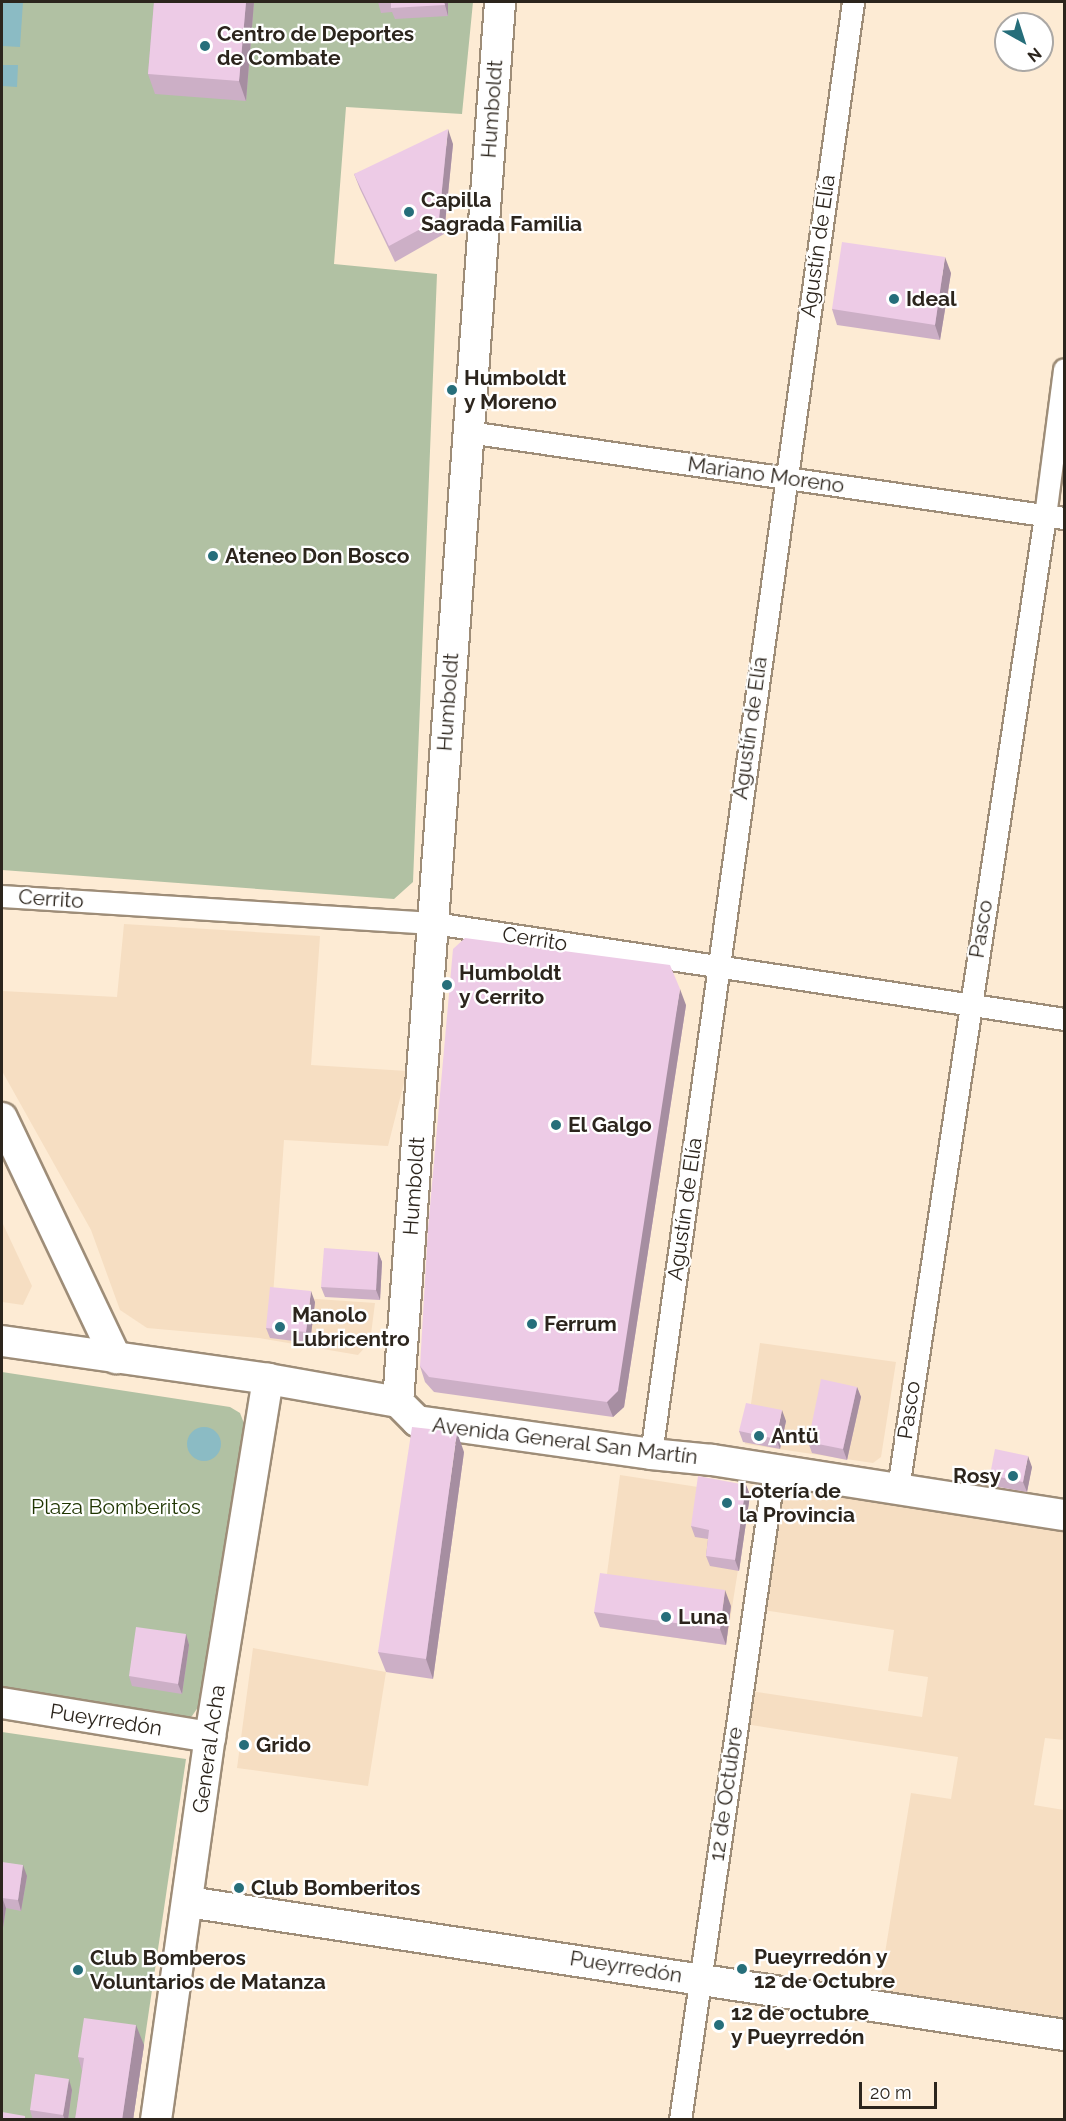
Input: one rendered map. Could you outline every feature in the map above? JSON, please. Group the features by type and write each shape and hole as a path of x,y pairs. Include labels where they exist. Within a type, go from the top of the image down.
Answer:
{"street":[{"name":"Humboldt","path":"398,1402 500,2"},
{"name":"Agustín de Elía","path":"651,1454 853,2"},
{"name":"Pasco","path":"898,1488 969,1005 1055,517 1065,369"},
{"name":"Mariano Moreno","path":"468,432 1055,517"},
{"name":"Cerrito","path":"2,896 434,923 1065,1019"},
{"path":"2,1118 116,1358"},
{"path":"2,1341 268,1379 398,1402"},
{"name":"General Acha","path":"156,2120 210,1737 268,1379"},
{"name":"Avenida General San Martín","path":"398,1402 417,1421 774,1469 1065,1515"},
{"name":"12 de Octubre","path":"680,2120 774,1469"},
{"name":"Pueyrredón","path":"2,1704 210,1737"},
{"name":"Pueyrredón","path":"188,1902 1065,2035"}],"shaded area":[{"path":"124,924 320,936 311,1065 407,1071 388,1146 284,1140 273,1296 375,1303 370,1342 358,1355 259,1338 147,1328 120,1310 91,1230 2,1071 2,991 117,997"},
{"path":"2,1222 32,1286 23,1305 2,1302"},
{"path":"760,1343 896,1362 881,1457 873,1463 745,1444"},
{"path":"620,1475 750,1495 726,1645 600,1627"},
{"path":"801,1484 1064,1525 1064,1740 1045,1738 1034,1805 1064,1810 1064,2026 878,1996 911,1793 951,1799 958,1757 745,1724 750,1691 922,1717 928,1677 888,1671 894,1630 763,1610 779,1506 787,1491"},
{"path":"253,1648 386,1672 368,1786 237,1768"}],"green space":[{"name":"Ateneo Don Bosco","path":"2,2 473,2 462,114 346,107 334,264 437,274 413,882 394,899 2,870"},
{"name":"Plaza Bomberitos","path":"2,1372 230,1407 240,1413 245,1426 201,1703 192,1716 177,1722 2,1693"},
{"name":"Club Bomberos Voluntarios de Matanza","path":"2,1732 186,1759 133,2119 2,2119"}],"water":[{"path":"2,2 23,2 20,47 2,46"},
{"path":"2,65 18,65 17,87 2,86"},
{"path":"204,1427 216,1432 221,1444 216,1456 204,1461 192,1456 187,1444 192,1432"}],"building":[{"name":"Centro de Deportes de Combate","path":"154,2 246,2 239,81 148,74"},
{"path":"391,2 444,2 445,5 391,8"},
{"name":"Capilla Sagrada Familia","path":"448,129 439,219 389,246 354,174"},
{"name":"Ideal","path":"842,242 945,257 935,325 832,309"},
{"name":"El Galgo","path":"465,938 670,965 680,989 618,1391 607,1402 429,1377 420,1366 428,1229 453,949"},
{"path":"324,1248 378,1252 376,1290 321,1287"},
{"path":"270,1287 311,1291 306,1332 266,1328"},
{"path":"821,1379 857,1387 843,1449 808,1442"},
{"path":"746,1403 782,1410 776,1439 739,1431"},
{"path":"412,1427 457,1432 426,1659 378,1652"},
{"path":"995,1449 1028,1456 1023,1482 990,1475"},
{"path":"698,1476 746,1485 735,1560 706,1556 709,1530 691,1526"},
{"path":"600,1573 725,1590 720,1629 594,1612"},
{"path":"136,1627 186,1634 178,1684 129,1676"},
{"path":"2,1862 23,1865 18,1900 2,1898"},
{"path":"84,2018 136,2025 122,2120 75,2120 84,2058 78,2057"},
{"path":"35,2074 69,2079 63,2115 30,2110"},
{"path":"2,2112 25,2116 25,2120 2,2120"}],"place":[{"name":"Centro de Deportes de Combate","path":"205,46"},
{"name":"Capilla Sagrada Familia","path":"409,212"},
{"name":"Ideal","path":"894,299"},
{"name":"Humboldt y Moreno","path":"452,390"},
{"name":"Ateneo Don Bosco","path":"213,556"},
{"name":"Humboldt y Cerrito","path":"447,985"},
{"name":"El Galgo","path":"556,1125"},
{"name":"Ferrum","path":"532,1324"},
{"name":"Manolo Lubricentro","path":"280,1327"},
{"name":"Antü","path":"759,1436"},
{"name":"Rosy","path":"1013,1476"},
{"name":"Lotería de la Provincia","path":"727,1503"},
{"name":"Luna","path":"666,1617"},
{"name":"Grido","path":"244,1745"},
{"name":"Club Bomberitos","path":"239,1888"},
{"name":"Pueyrredón y 12 de Octubre","path":"742,1969"},
{"name":"Club Bomberos Voluntarios de Matanza","path":"78,1970"},
{"name":"12 de octubre y Pueyrredón","path":"719,2025"}]}
